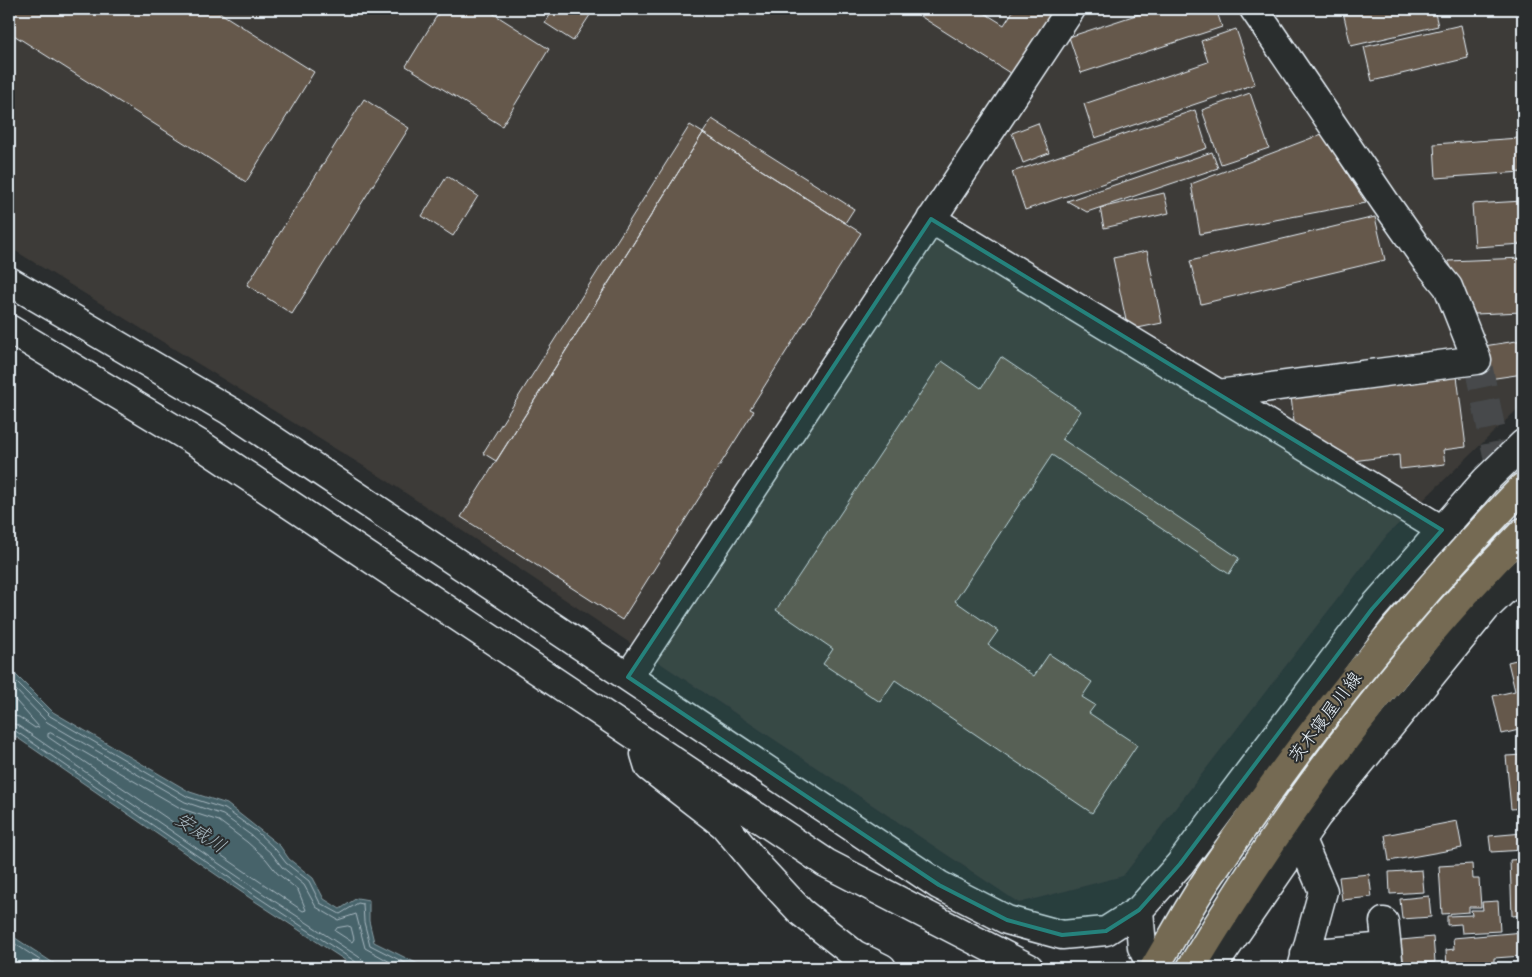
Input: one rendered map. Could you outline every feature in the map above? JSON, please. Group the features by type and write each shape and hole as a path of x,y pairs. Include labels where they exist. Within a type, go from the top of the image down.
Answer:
{"main road":[{"name":"茨木寝屋川線","path":"1153,968 1210,875 1302,747 1387,636 1467,545 1523,487"},
{"name":"茨木寝屋川線","path":"1191,968 1238,890 1327,766 1412,654 1490,565 1523,532"}],"street":[{"path":"628,677 1071,9"},
{"path":"1218,394 1477,360 1448,287 1425,259 1254,9"},
{"path":"931,219 1442,530"},
{"path":"9,281 230,412 939,885 1007,920 1062,935 1106,931 1139,910 1186,856 1372,609 1486,480 1523,444"},
{"path":"9,330 200,444 578,697 642,742 826,863 1029,968"},
{"path":"1212,968 1318,816 1486,608 1523,572"},
{"path":"578,697 602,660"},
{"path":"642,742 649,767 724,825 760,868 802,912 854,954 882,968"},
{"path":"1301,840 1324,891 1304,961 1386,946"},
{"path":"1139,910 1142,947 1153,968"}],"highlighted area":[{"path":"931,219 1442,530 1372,609 1180,864 1139,910 1106,931 1062,935 1007,920 939,885 628,677"}],"shaded area":[{"path":"9,9 1523,9 1523,404 1387,535 1123,876 1019,903 386,480 9,247"}],"water":[{"name":"安威川","path":"9,668 53,712 190,792 227,804 280,846 289,859 313,878 324,899 340,909 357,898 369,900 369,921 374,942 426,968 357,968 250,898 9,732"},
{"path":"9,934 61,968 9,968"}],"building":[{"path":"9,9 214,9 314,72 246,182 9,32"},
{"path":"441,9 486,9 549,49 502,126 406,66"},
{"path":"554,9 594,9 573,41 545,23"},
{"path":"909,9 978,9 1004,25 1013,11 1009,9 1058,9 1044,30 1041,29 1013,75"},
{"path":"1154,9 1216,9 1222,27 1081,73 1069,37"},
{"path":"1328,9 1347,9 1329,13"},
{"path":"1358,9 1434,9 1438,26 1351,46 1343,12"},
{"path":"1461,25 1468,58 1372,81 1364,47"},
{"path":"1236,29 1255,84 1095,138 1084,104 1208,62 1201,41"},
{"path":"1250,93 1269,148 1221,164 1202,110"},
{"path":"364,99 409,128 292,314 247,285"},
{"path":"1195,110 1207,148 1025,210 1012,172"},
{"path":"712,119 854,209 845,223 703,133"},
{"path":"1038,123 1049,153 1023,163 1012,133"},
{"path":"690,125 703,133 496,461 483,453"},
{"path":"703,133 861,233 750,409 754,411 622,620 461,517"},
{"path":"1322,134 1366,203 1200,234 1191,184"},
{"path":"1519,138 1522,172 1436,178 1434,144"},
{"path":"1212,152 1218,168 1087,212 1067,201"},
{"path":"447,176 478,196 453,236 422,216"},
{"path":"1164,193 1169,213 1104,228 1100,208"},
{"path":"1523,201 1523,244 1475,247 1472,204"},
{"path":"1375,217 1385,260 1201,304 1190,261"},
{"path":"1147,251 1162,323 1128,330 1113,258"},
{"path":"1523,258 1523,312 1475,314 1448,261"},
{"path":"1523,340 1523,374 1489,379 1484,346"},
{"path":"1001,357 1081,411 1062,439 1239,558 1229,574 1052,455 955,601 998,631 988,645 1034,676 1049,654 1092,682 1082,697 1095,705 1089,713 1137,745 1092,813 895,680 880,702 823,664 833,649 776,610 942,361 981,388"},
{"path":"1457,376 1466,447 1443,450 1445,464 1400,469 1399,455 1345,462 1295,430 1291,397"},
{"path":"1520,659 1523,674 1523,729 1502,734 1493,696 1515,691 1508,662"},
{"path":"1523,755 1523,808 1511,809 1506,756"},
{"path":"1457,821 1462,848 1389,861 1385,835"},
{"path":"1523,833 1523,850 1491,852 1489,836"},
{"path":"1523,859 1523,915 1512,916 1510,860"},
{"path":"1472,864 1473,879 1479,879 1481,907 1469,907 1469,912 1442,914 1439,866"},
{"path":"1422,870 1424,892 1390,894 1389,872"},
{"path":"1369,874 1372,897 1342,900 1339,877"},
{"path":"1429,896 1431,917 1402,919 1400,899"},
{"path":"1498,901 1500,931 1462,933 1461,924 1447,925 1447,916 1472,915 1471,910 1483,910 1482,902"},
{"path":"1523,932 1523,956 1494,958 1494,967 1447,968 1446,950 1454,949 1453,938"},
{"path":"1433,937 1435,962 1403,965 1401,940"},
{"path":"1366,962 1367,968 1344,968 1344,965"}],"tunnel":[{"path":"1477,360 1523,579"}]}
